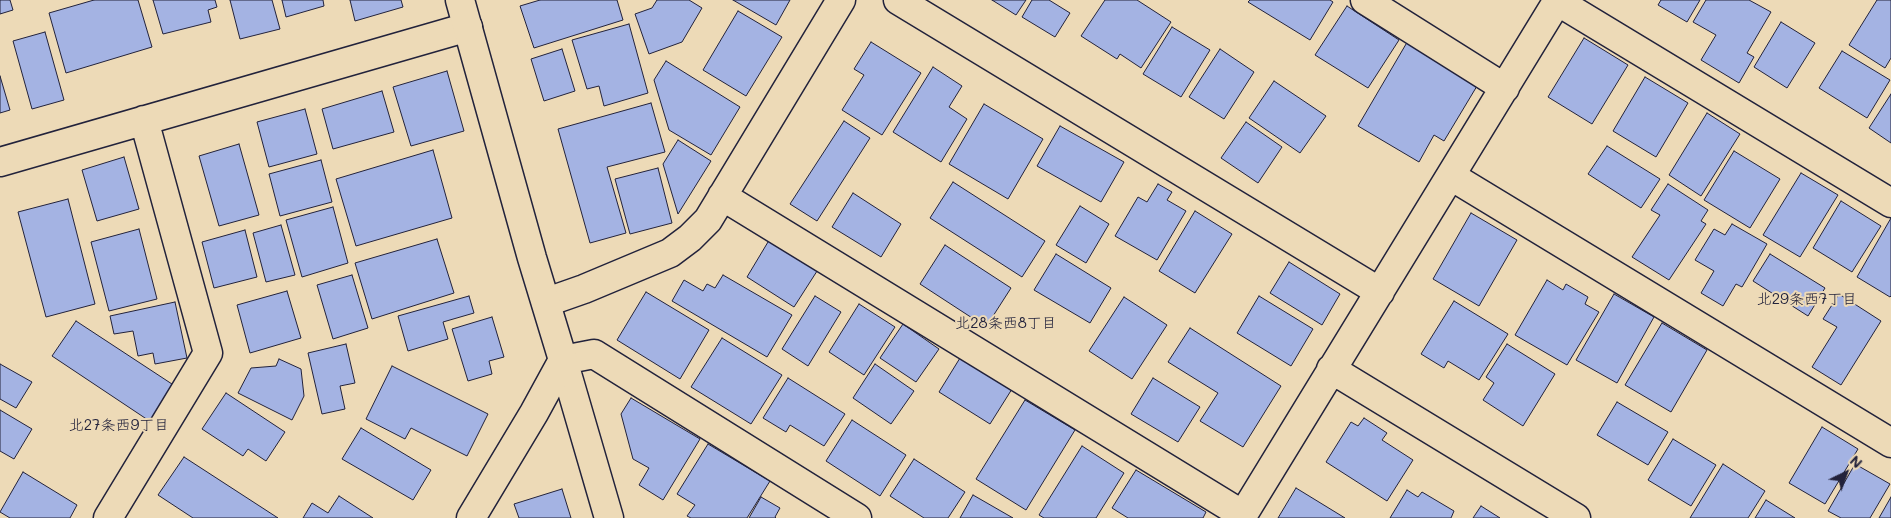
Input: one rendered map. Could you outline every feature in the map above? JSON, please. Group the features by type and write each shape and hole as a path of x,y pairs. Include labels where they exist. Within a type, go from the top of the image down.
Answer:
{"street":[{"path":"460,0 532,258 547,302 581,426 609,518"},
{"path":"547,302 584,289 670,253 690,238 708,220 841,0"},
{"path":"898,0 1380,292"},
{"path":"1365,0 1505,88"},
{"path":"722,196 1242,517 1331,368 1380,292 1558,1 1891,203"},
{"path":"0,162 468,27"},
{"path":"108,518 208,353 144,120"},
{"path":"1451,176 1891,443"},
{"path":"563,360 594,354 857,518"},
{"path":"471,518 534,413 563,360"},
{"path":"1331,368 1576,518"}],"building":[{"path":"0,0 10,0 13,10 0,14"},
{"path":"94,0 138,0 152,47 66,73 49,13"},
{"path":"153,0 215,0 217,7 208,10 211,22 163,34"},
{"path":"230,0 272,0 280,29 240,39"},
{"path":"282,0 323,0 324,6 286,17"},
{"path":"350,0 401,0 403,7 355,21"},
{"path":"540,0 617,0 623,20 534,48 520,6"},
{"path":"657,0 689,0 702,8 682,42 649,54 635,14 652,8"},
{"path":"733,0 790,0 776,25"},
{"path":"992,0 1026,0 1016,15"},
{"path":"1032,0 1049,0 1070,13 1055,37 1022,17"},
{"path":"1105,0 1137,0 1171,22 1141,68 1120,54 1117,59 1081,36"},
{"path":"1250,0 1330,0 1333,2 1310,40 1248,2"},
{"path":"1661,0 1700,0 1687,22 1658,5"},
{"path":"1706,0 1749,0 1771,12 1747,53 1754,57 1739,83 1701,60 1716,35 1693,22"},
{"path":"1877,0 1891,0 1891,58 1885,68 1849,45"},
{"path":"1347,6 1399,40 1368,88 1315,55"},
{"path":"738,11 782,37 746,96 703,70"},
{"path":"1781,22 1815,43 1787,88 1754,67"},
{"path":"629,24 648,93 604,106 599,86 587,89 572,40"},
{"path":"1172,27 1210,50 1181,97 1143,74"},
{"path":"45,32 64,100 32,109 13,41"},
{"path":"1584,38 1628,65 1592,124 1548,97"},
{"path":"1409,39 1480,81 1444,141 1434,135 1419,162 1358,126"},
{"path":"871,42 921,73 882,135 842,110 864,75 854,69"},
{"path":"562,49 575,91 544,101 531,59"},
{"path":"1220,49 1254,72 1224,119 1189,97"},
{"path":"1842,51 1890,80 1867,118 1819,88"},
{"path":"666,61 740,107 711,155 669,130 654,80"},
{"path":"933,67 962,86 949,107 967,119 941,162 893,132"},
{"path":"447,71 464,131 411,146 393,87"},
{"path":"0,76 10,110 0,113"},
{"path":"1645,77 1688,103 1656,157 1613,131"},
{"path":"1274,81 1326,116 1300,153 1249,118"},
{"path":"382,91 394,132 333,149 322,109"},
{"path":"1891,94 1891,143 1869,128"},
{"path":"651,103 665,152 607,167 626,233 590,243 558,129"},
{"path":"984,104 1043,139 1008,199 949,164"},
{"path":"305,109 317,154 269,167 257,122"},
{"path":"1707,113 1740,134 1701,196 1669,175"},
{"path":"844,121 870,138 817,221 790,204"},
{"path":"1246,122 1282,147 1258,183 1221,158"},
{"path":"1060,126 1124,162 1101,202 1037,166"},
{"path":"678,140 711,161 678,214 663,164"},
{"path":"239,144 259,215 219,226 199,156"},
{"path":"1607,146 1660,179 1641,208 1588,174"},
{"path":"433,150 452,218 356,246 336,179"},
{"path":"1734,151 1780,179 1750,228 1704,200"},
{"path":"124,157 139,209 97,221 82,170"},
{"path":"321,160 332,202 280,216 269,174"},
{"path":"658,168 672,223 630,234 615,179"},
{"path":"1801,173 1838,195 1800,257 1763,235"},
{"path":"953,182 1045,241 1022,277 930,218"},
{"path":"1158,184 1172,192 1167,200 1186,211 1157,260 1115,236 1138,197 1147,202"},
{"path":"1668,184 1708,210 1701,221 1706,224 1669,280 1632,257 1660,215 1651,210"},
{"path":"853,193 901,224 881,257 832,227"},
{"path":"68,199 95,304 46,317 18,212"},
{"path":"1841,201 1881,226 1852,272 1813,248"},
{"path":"1080,206 1109,224 1086,263 1056,245"},
{"path":"333,207 348,263 302,277 286,220"},
{"path":"1195,211 1232,234 1195,293 1159,271"},
{"path":"1471,213 1517,240 1479,306 1433,279"},
{"path":"1891,218 1891,296 1890,297 1857,277"},
{"path":"1732,224 1767,244 1742,287 1736,284 1723,306 1701,293 1714,271 1695,260 1714,229 1725,235"},
{"path":"281,225 295,275 266,282 253,233"},
{"path":"139,229 157,299 109,311 91,242"},
{"path":"245,230 257,277 214,288 202,242"},
{"path":"771,237 819,268 794,307 747,277"},
{"path":"437,239 454,293 372,319 355,263"},
{"path":"945,245 1011,288 986,327 920,284"},
{"path":"1056,254 1111,288 1090,323 1034,290"},
{"path":"1770,254 1825,288 1808,316 1753,281"},
{"path":"1289,262 1340,294 1322,325 1270,293"},
{"path":"352,275 368,328 333,339 317,285"},
{"path":"723,275 792,315 767,357 672,301 684,280 703,291 707,284 715,288"},
{"path":"1547,280 1563,290 1566,284 1588,297 1585,304 1599,312 1567,365 1515,335"},
{"path":"287,291 301,338 250,353 237,305"},
{"path":"646,292 709,330 680,379 617,340"},
{"path":"1614,294 1654,317 1617,383 1576,360"},
{"path":"1839,294 1881,321 1841,385 1812,367 1837,327 1823,319"},
{"path":"469,296 474,313 443,322 448,339 408,351 398,316"},
{"path":"815,296 841,312 808,366 782,349"},
{"path":"1259,296 1313,329 1291,366 1237,333"},
{"path":"1124,297 1167,325 1132,379 1089,351"},
{"path":"1454,301 1508,334 1479,380 1448,361 1444,368 1421,354"},
{"path":"175,302 187,358 155,364 153,353 138,356 133,331 114,334 110,316"},
{"path":"859,304 895,327 864,375 829,352"},
{"path":"492,317 504,357 489,361 492,374 468,381 452,329"},
{"path":"76,321 175,386 151,422 52,356"},
{"path":"1662,323 1707,350 1671,412 1625,385"},
{"path":"903,324 939,349 916,382 880,358"},
{"path":"1190,328 1281,386 1243,447 1200,421 1218,393 1168,362"},
{"path":"722,338 782,375 751,424 691,387"},
{"path":"346,344 355,383 340,386 345,409 322,414 308,353"},
{"path":"1507,344 1555,374 1523,426 1483,400 1494,383 1486,377"},
{"path":"960,358 1012,389 990,424 939,392"},
{"path":"279,359 301,369 304,396 292,420 238,393 251,368 276,366"},
{"path":"0,364 32,382 16,408 0,399"},
{"path":"875,364 914,391 891,424 853,398"},
{"path":"392,366 488,414 467,456 411,428 405,439 366,419"},
{"path":"788,378 845,414 824,446 790,425 786,432 763,418"},
{"path":"1153,378 1200,407 1178,442 1131,414"},
{"path":"226,393 285,432 266,461 248,449 243,456 202,429"},
{"path":"631,398 700,439 663,500 639,485 649,468 633,459 621,414"},
{"path":"1025,400 1075,430 1026,510 976,479"},
{"path":"1617,402 1668,432 1648,465 1597,435"},
{"path":"0,410 32,429 14,459 0,451"},
{"path":"1364,418 1387,433 1382,440 1413,460 1387,501 1326,462 1351,422 1358,426"},
{"path":"852,420 906,455 880,496 826,461"},
{"path":"1822,427 1858,449 1825,504 1789,483"},
{"path":"361,428 431,470 413,500 342,459"},
{"path":"1673,439 1716,465 1691,506 1648,480"},
{"path":"708,444 770,481 747,518 691,518 687,516 695,505 677,494"},
{"path":"1082,446 1124,473 1096,518 1044,518 1039,515"},
{"path":"184,457 278,518 193,518 158,495"},
{"path":"914,459 965,492 948,518 924,518 890,496"},
{"path":"1723,464 1765,491 1748,518 1690,518"},
{"path":"1855,464 1890,484 1870,518 1841,518 1828,511"},
{"path":"1136,470 1206,512 1203,518 1128,518 1112,508"},
{"path":"23,472 77,505 70,518 10,518 0,512"},
{"path":"1296,488 1345,518 1278,518"},
{"path":"562,489 571,518 519,518 514,504"},
{"path":"1407,490 1418,497 1422,492 1454,511 1451,518 1390,518"},
{"path":"973,495 1013,518 960,518"},
{"path":"339,496 373,518 303,518 312,503 328,513"},
{"path":"761,497 780,508 776,518 749,518"},
{"path":"1891,497 1891,518 1879,518"},
{"path":"1766,500 1795,518 1755,518"},
{"path":"1481,506 1500,518 1473,518"}],"district":[{"name":"北29条西7丁目","path":"1807,299"},
{"name":"北28条西8丁目","path":"1006,323"},
{"name":"北27条西9丁目","path":"119,425"}]}
